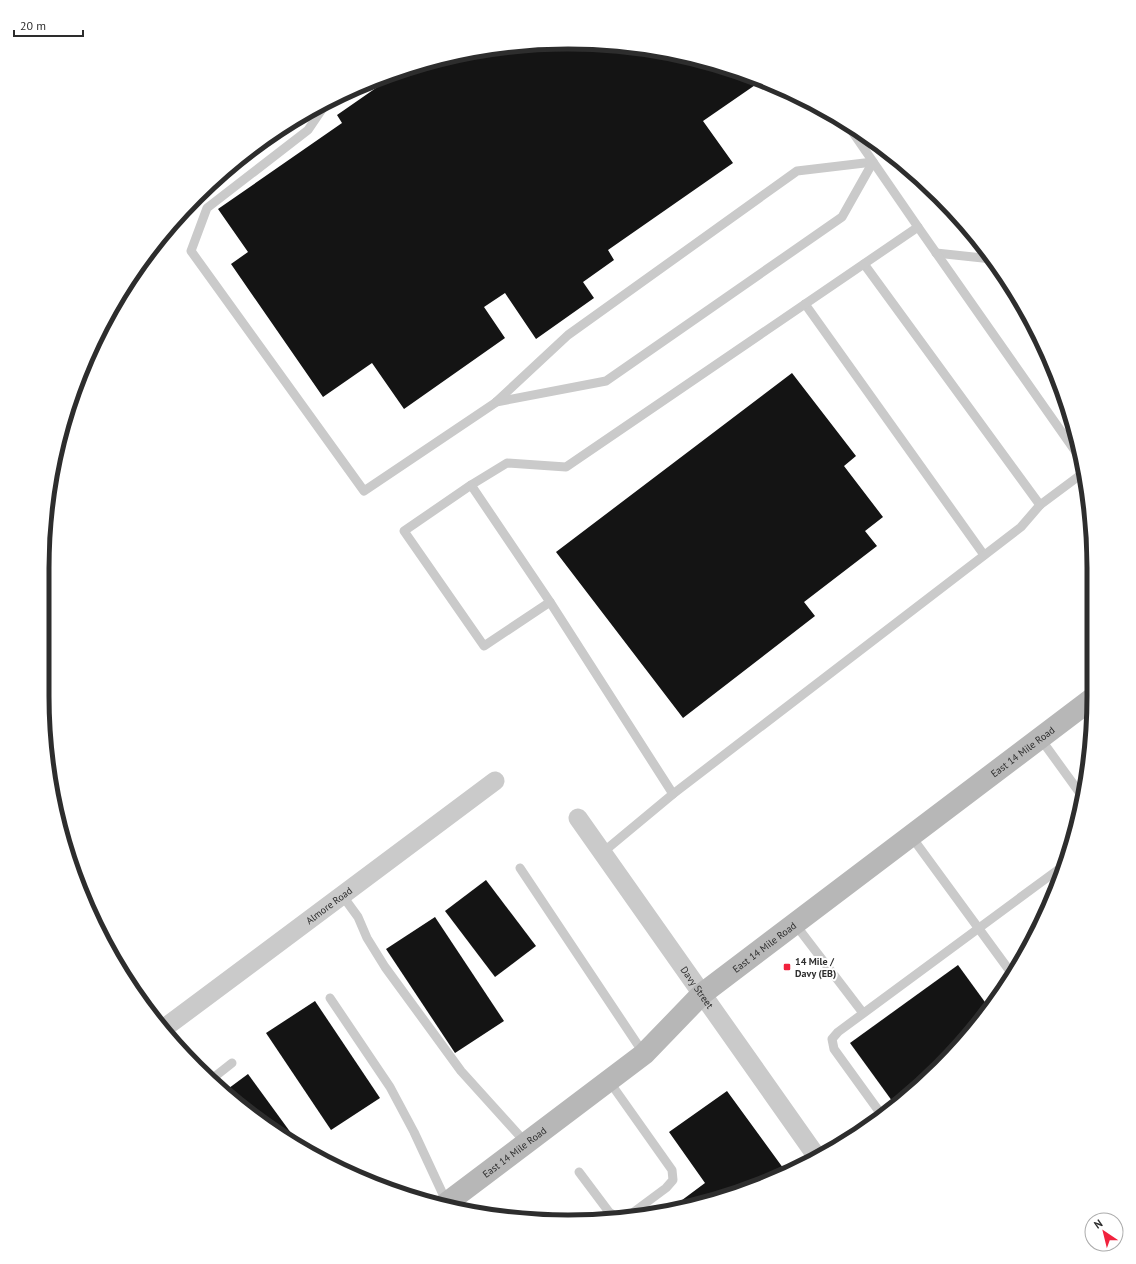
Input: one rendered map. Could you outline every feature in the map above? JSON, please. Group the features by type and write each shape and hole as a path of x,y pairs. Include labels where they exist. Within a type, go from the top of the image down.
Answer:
{"main road":[{"name":"East 14 Mile Road","path":"449,1201 644,1054 702,994 1087,703"}],"street":[{"name":"Almore Road","path":"168,1026 495,781"},
{"name":"Davy Street","path":"578,818 815,1152"}],"lane":[{"path":"319,113 308,130 207,208 191,251 364,491 495,403 568,336 797,171 873,162"},
{"path":"855,135 1072,447"},
{"path":"495,403 606,381 842,217 873,162"},
{"path":"550,602 484,646 404,531 506,463 566,467 918,227"},
{"path":"936,252 984,258"},
{"path":"864,264 1040,505"},
{"path":"805,304 984,555"},
{"path":"602,853 673,794 1021,527 1040,505 1079,476"},
{"path":"471,485 550,602 673,794"},
{"path":"1040,738 1078,791"},
{"path":"911,836 1009,970"},
{"path":"520,868 644,1054"},
{"path":"879,1111 834,1049 832,1039 838,1032 863,1013 1056,871"},
{"path":"342,895 358,916 367,938 385,967 461,1071 526,1143"},
{"path":"795,924 863,1013"},
{"path":"330,998 390,1087 414,1132 443,1199"},
{"path":"215,1076 232,1062"},
{"path":"608,1081 672,1170 673,1180 666,1188 635,1211"},
{"path":"579,1172 611,1213"}],"building":[{"path":"534,50 602,50 636,53 702,67 756,85 703,121 733,163 608,250 614,260 583,282 594,298 536,339 505,293 484,307 505,338 404,409 372,363 323,397 231,264 248,252 218,209 342,123 337,115 381,85 401,77 467,59 500,53"},
{"path":"792,373 856,456 844,466 883,517 865,531 877,546 804,602 815,616 683,718 556,552"},
{"path":"486,880 536,946 495,977 445,911"},
{"path":"435,917 504,1021 455,1053 386,949"},
{"path":"958,965 986,1004 935,1063 892,1101 850,1043"},
{"path":"315,1001 380,1098 331,1130 266,1033"},
{"path":"248,1074 291,1133 290,1134 280,1128 252,1108 229,1088"},
{"path":"727,1091 783,1168 735,1187 678,1203 705,1183 669,1132"}],"place":[{"name":"14 Mile / Davy (EB)","path":"787,967"}]}
